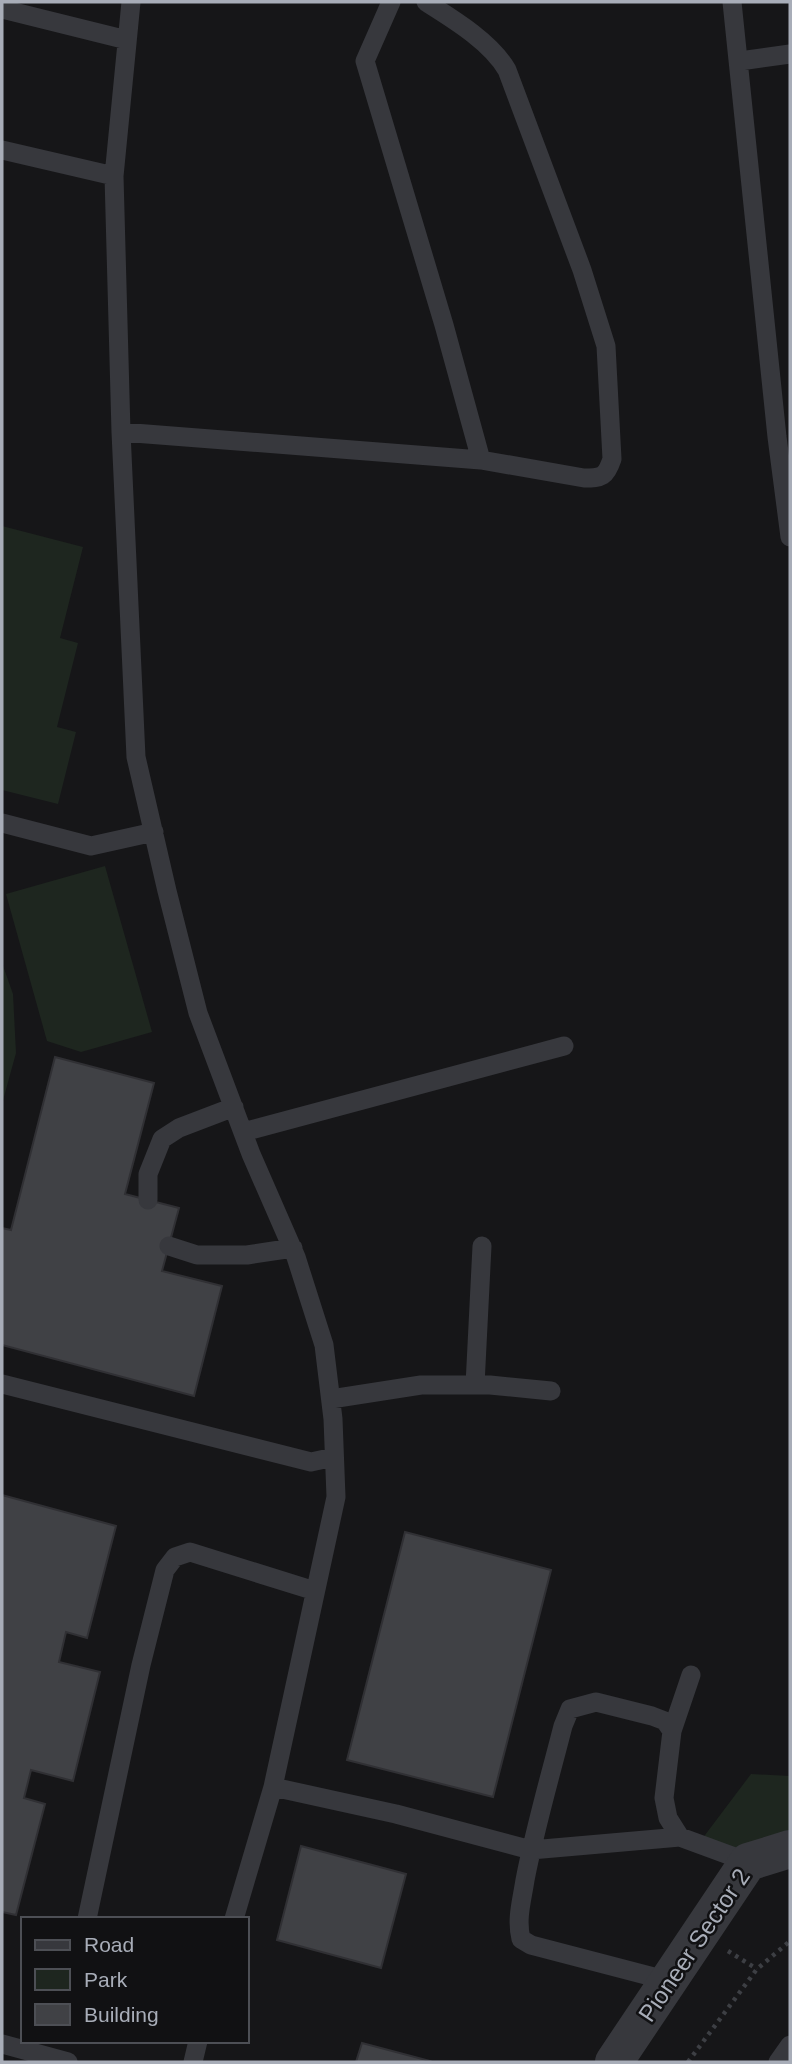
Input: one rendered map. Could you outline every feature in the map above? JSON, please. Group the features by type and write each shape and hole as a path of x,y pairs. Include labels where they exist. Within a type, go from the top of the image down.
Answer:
{"street":[{"name":"Pioneer Sector 2","path":"614,2062 748,1862 790,1849"}],"lane":[{"path":"131,2 114,176 121,432 136,757 198,1013 243,1132 293,1248 324,1345 331,1399 336,1497 273,1787 235,1917"},
{"path":"391,2 365,61 444,325 481,460"},
{"path":"121,432 481,460 584,478 599,478 608,471 612,458 606,346 582,270 507,70 499,56 453,19 426,2"},
{"path":"732,2 784,437 790,537"},
{"path":"2,9 127,40"},
{"path":"740,61 790,54"},
{"path":"2,150 114,176"},
{"path":"2,823 91,846 153,832"},
{"path":"243,1132 564,1046"},
{"path":"148,1200 148,1174 162,1139 179,1128 234,1107"},
{"path":"169,1246 197,1255 247,1255 293,1248"},
{"path":"475,1385 482,1246"},
{"path":"2,1384 311,1462 334,1457"},
{"path":"331,1399 421,1385 475,1385 551,1391"},
{"path":"87,1917 141,1665 165,1570 175,1557 190,1552 315,1591"},
{"path":"680,1837 668,1818 664,1798 672,1731 691,1675"},
{"path":"669,1981 531,1945 521,1939 519,1916 531,1850 569,1709 596,1702 652,1716 665,1721 672,1731"},
{"path":"273,1787 396,1814 531,1850 680,1837 748,1862"},
{"path":"192,2062 197,2043"},
{"path":"2,2044 68,2062"},
{"path":"778,2062 790,2045"}],"path":[{"path":"688,2062 757,1969 790,1941"}],"green space":[{"path":"2,526 83,547 60,638 78,643 57,727 76,732 58,804 2,790"},
{"path":"105,866 152,1032 81,1052 47,1041 6,894"},
{"path":"2,963 13,994 16,1053 2,1104"},
{"path":"751,1774 790,1776 790,1848 748,1861 699,1843"}],"building":[{"path":"55,1057 154,1083 125,1194 179,1208 162,1271 222,1286 194,1396 2,1345 2,1228 11,1230"},
{"path":"2,1495 116,1526 87,1638 66,1632 59,1662 100,1672 73,1781 31,1770 24,1798 45,1804 16,1915 2,1912"},
{"path":"405,1532 551,1570 493,1797 347,1760"},
{"path":"301,1846 406,1874 381,1968 277,1940"},
{"path":"362,2043 430,2061 356,2062"}]}
